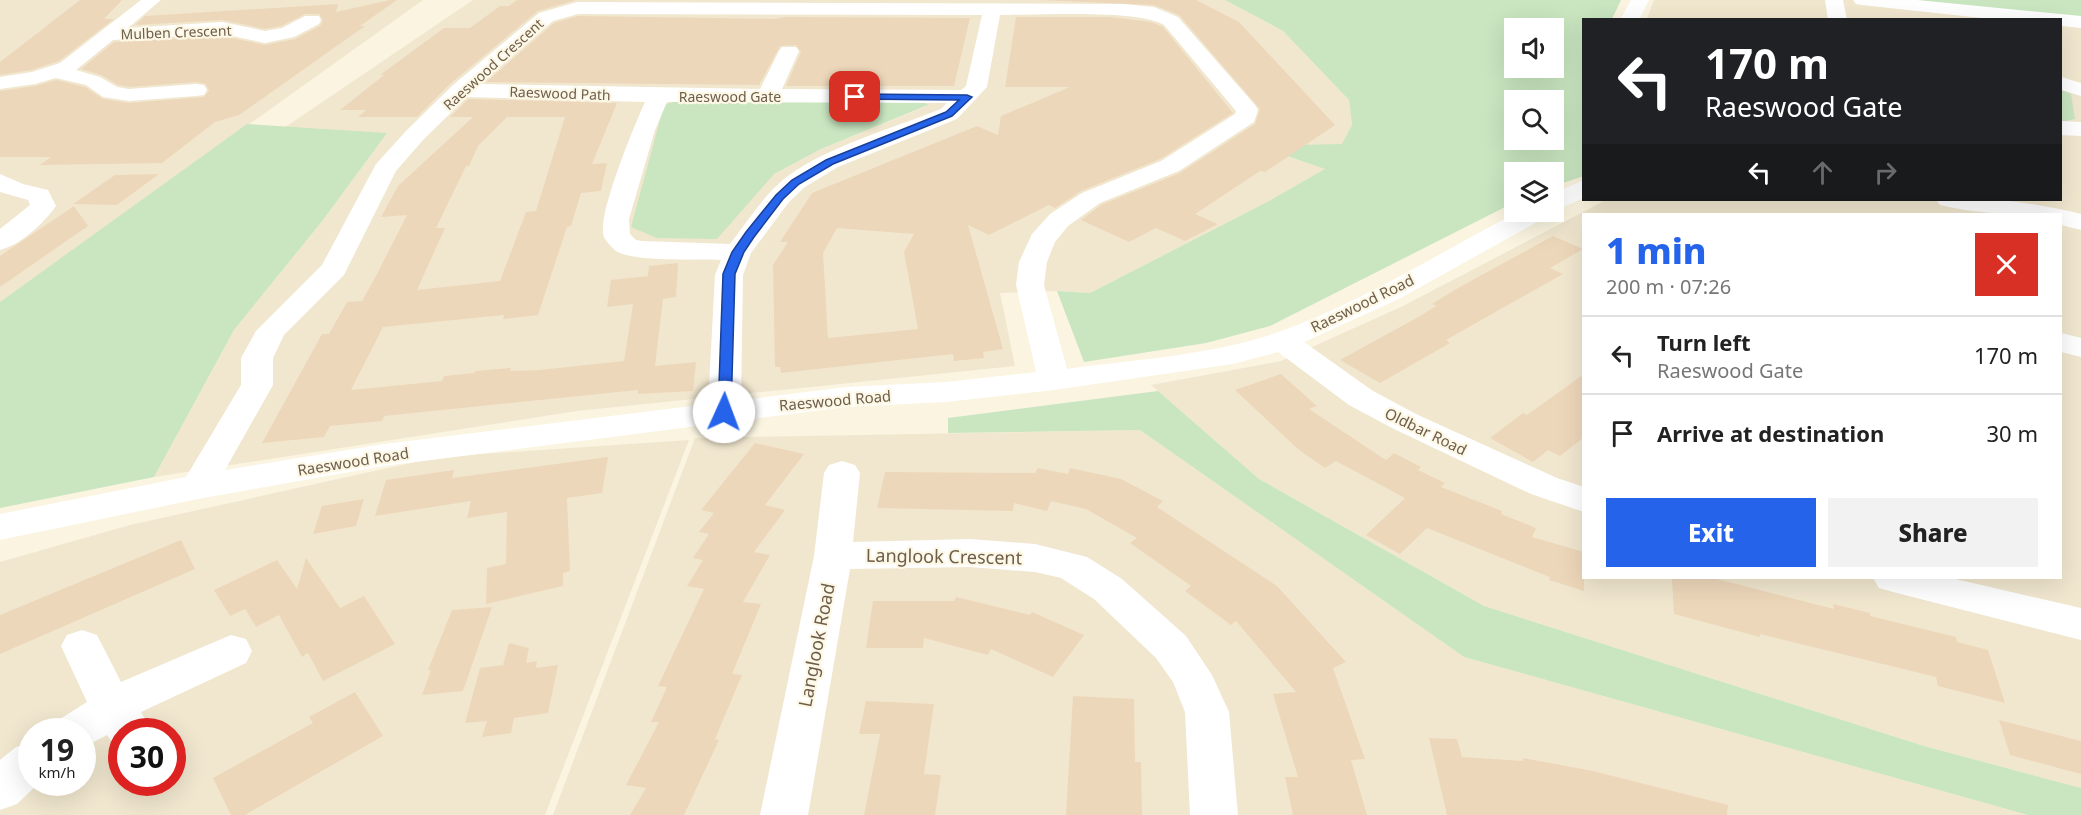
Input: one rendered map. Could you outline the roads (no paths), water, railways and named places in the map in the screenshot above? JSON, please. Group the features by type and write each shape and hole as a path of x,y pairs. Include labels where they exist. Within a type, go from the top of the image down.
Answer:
{"street":[{"name":"Mulben Crescent","path":"0,83 27,80 58,72 152,0"},
{"path":"1630,18 1640,0"},
{"path":"1834,0 1838,18"},
{"path":"1862,0 2041,18"},
{"name":"Raeswood Crescent","path":"198,487 257,385 256,358 271,331 334,269 385,169 415,135 461,90 546,17 577,8 1123,10 1163,15 1177,27 1247,110 1246,117 1170,166 1091,198 1059,220 1041,240 1033,262 1030,285 1054,380"},
{"path":"724,412 729,274 738,252 780,197 796,182 829,162 949,114 967,97 976,87 992,10"},
{"name":"Mulben Crescent","path":"107,34 152,36 222,28 265,37 287,33 312,20"},
{"path":"2062,20 2081,22"},
{"path":"768,96 789,51"},
{"name":"Mulben Crescent","path":"58,72 93,81 111,92 129,95 196,90"},
{"path":"2062,83 2081,90"},
{"name":"Raeswood Path","path":"461,90 658,96"},
{"name":"Raeswood Gate","path":"738,252 642,249 627,246 617,236 616,219 644,130 658,96 967,97"},
{"path":"2062,128 2081,129"},
{"path":"0,181 15,190 39,195 43,206 34,216 0,242"},
{"path":"1564,198 1582,189"},
{"path":"1956,201 2041,213"},
{"path":"2062,217 2081,222"},
{"name":"Raeswood Road","path":"0,527 198,487 384,455 846,398 946,392 1054,380 1233,355 1339,318 1518,222"},
{"name":"Oldbar Road","path":"1281,340 1361,398 1387,412 1472,454 1544,486 1582,499"},
{"path":"2062,342 2081,348"},
{"name":"Langlook Road","path":"783,815 833,556 842,473"},
{"name":"Langlook Crescent","path":"833,556 970,553 1035,558 1073,567 1108,589 1171,647 1191,675 1207,712 1214,815"},
{"path":"1897,579 2081,624"},
{"path":"82,646 120,718"},
{"path":"124,718 231,651"},
{"path":"0,789 18,773"}]}
